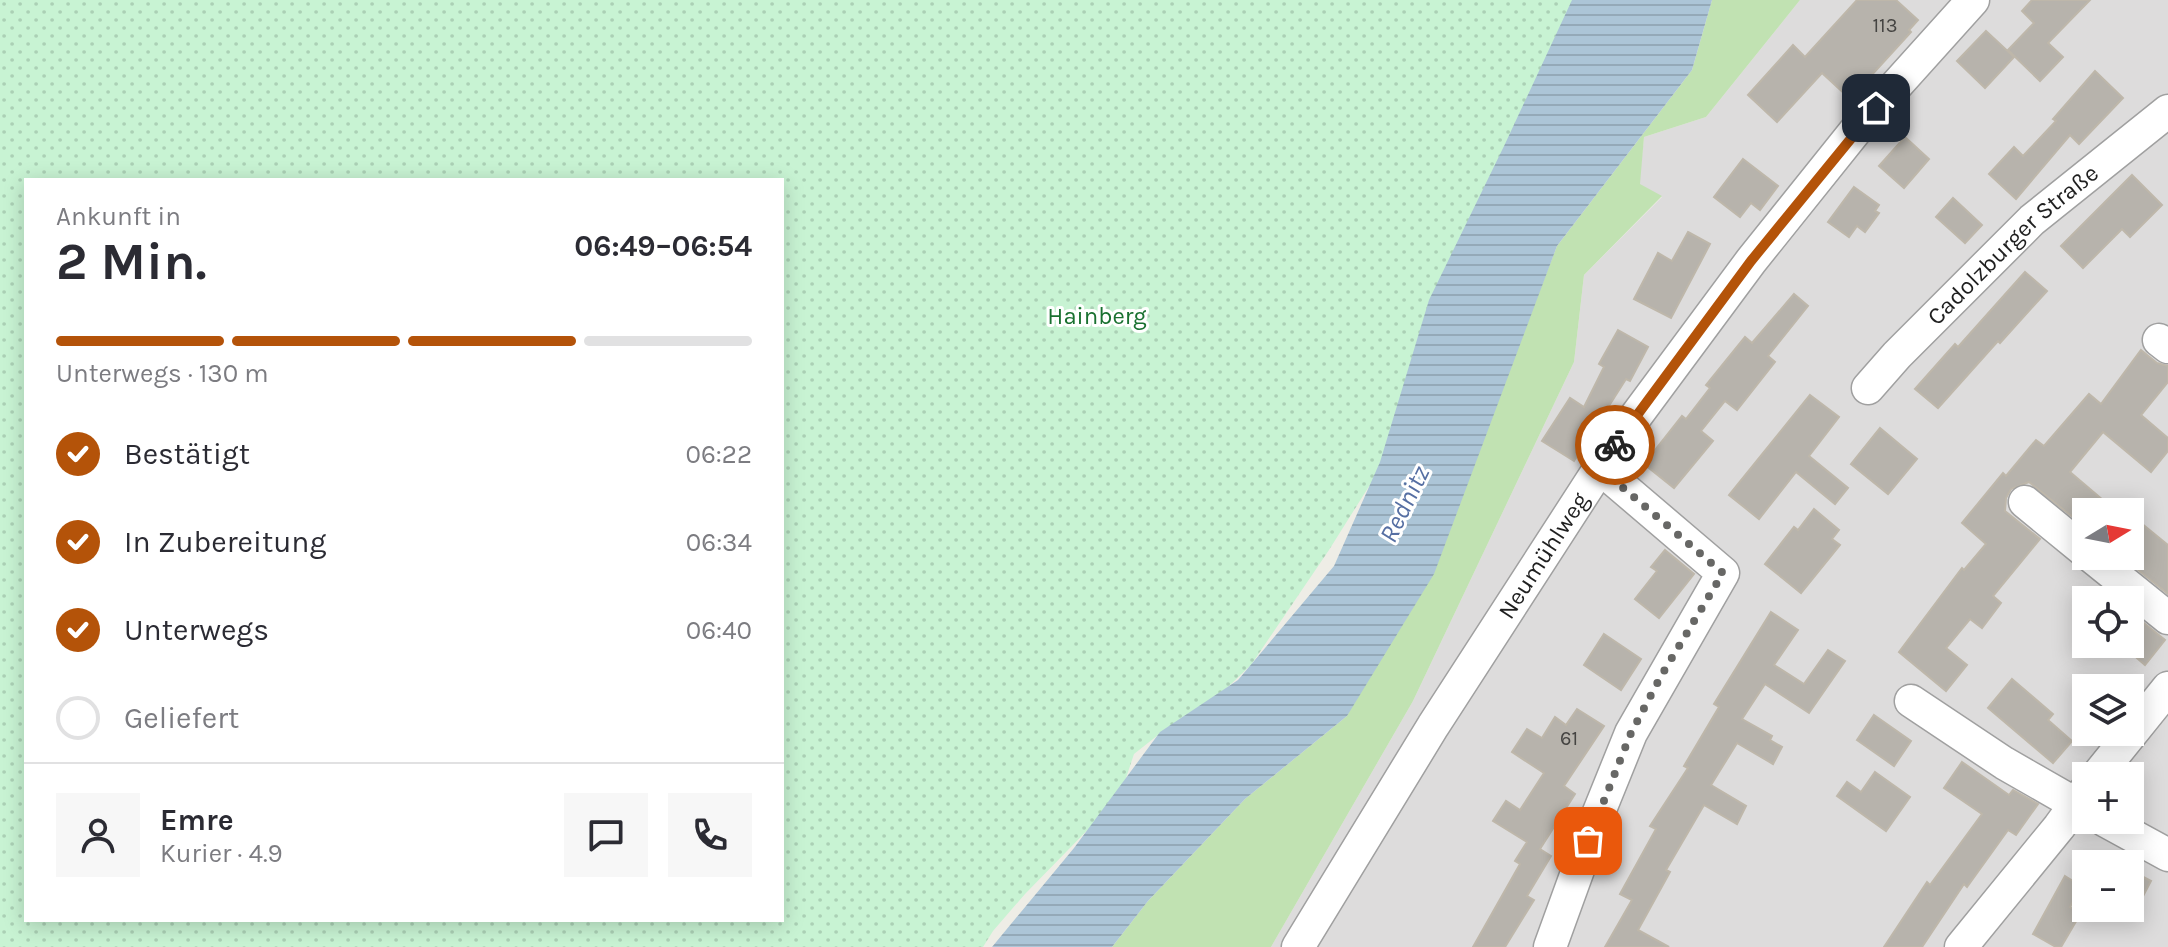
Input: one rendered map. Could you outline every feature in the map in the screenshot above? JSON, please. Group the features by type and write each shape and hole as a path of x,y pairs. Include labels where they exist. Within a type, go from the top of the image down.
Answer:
{"street":[{"name":"Neumühlweg","path":"1298,947 1433,726 1616,443 1751,261 1856,130 1973,0"},
{"name":"Cadolzburger Straße","path":"1868,388 2032,220 2168,111"},
{"path":"1550,947 1631,733 1661,676 1723,573 1601,469"},
{"path":"2025,502 2072,541"},
{"path":"2108,570 2168,618"},
{"path":"2108,762 2168,688"},
{"path":"1911,701 2004,763 2072,796"},
{"path":"1961,947 2072,812"},
{"path":"2130,834 2168,855"}],"shaded area":[{"path":"1800,0 2168,0 2168,947 1271,947 1413,701 1574,362 1584,275 1662,197 1639,184 1644,137 1706,117"}],"green space":[{"name":"Hainberg","path":"0,0 1588,0 1378,472 1329,550 1251,665 1206,708 1167,728 1134,754 1126,778 1109,808 1025,894 983,947 0,947"},
{"path":"1712,0 1800,0 1706,117 1644,137 1640,184 1662,196 1584,275 1574,362 1413,701 1271,947 1112,947 1148,901 1245,799 1347,716 1504,382 1557,246 1692,70"}],"water":[{"name":"Rednitz","path":"1572,0 1712,0 1692,70 1557,246 1434,574 1347,716 1245,799 1148,901 1112,947 992,947 1074,848 1160,732 1238,680 1334,566 1380,462 1429,300"}],"building":[{"path":"1857,0 1896,0 1918,20 1909,30 1911,32 1858,90 1855,87 1847,96 1822,73 1777,122 1748,95 1793,45 1805,57"},
{"path":"2032,0 2090,0 2048,43 2063,57 2040,81 2008,50 2034,23 2022,11"},
{"path":"1986,31 2014,57 1985,88 1957,61"},
{"path":"2095,71 2123,98 2079,144 2070,135 2016,199 1989,174 2014,147 2023,156 2056,121 2053,119"},
{"path":"1905,137 1929,159 1904,188 1879,166"},
{"path":"1743,159 1778,186 1760,210 1751,203 1740,217 1714,197"},
{"path":"2132,175 2162,205 2130,237 2122,229 2083,268 2061,246"},
{"path":"1854,187 1879,205 1875,211 1879,213 1865,232 1857,226 1849,237 1828,222"},
{"path":"1953,198 1982,225 1965,243 1936,217"},
{"path":"1688,232 1710,244 1671,318 1634,299 1658,253 1672,261"},
{"path":"2025,272 2047,291 1938,408 1915,389 1955,344 1958,347"},
{"path":"1794,294 1808,306 1768,356 1775,362 1737,410 1725,401 1701,431 1713,441 1674,488 1644,464 1682,416 1686,419 1710,388 1706,385 1745,337 1752,343"},
{"path":"1618,330 1648,347 1630,381 1626,379 1574,461 1542,441 1570,398 1584,407 1604,367 1599,364"},
{"path":"2141,350 2157,363 2168,366 2168,382 2141,415 2168,438 2168,451 2151,472 2103,432 2070,472 2101,498 2072,498 2072,516 2029,482 2011,489 2006,498 2005,511 2040,539 1993,596 2001,603 1982,628 1970,619 1946,648 1967,665 1946,691 1899,652 1962,568 1964,570 1986,544 1962,523 2003,473 2006,476 2036,440 2044,446 2089,394 2101,404"},
{"path":"1810,395 1839,417 1809,456 1848,488 1835,504 1796,472 1759,519 1729,495"},
{"path":"1880,428 1917,459 1888,494 1851,464"},
{"path":"1814,509 1839,530 1832,539 1840,545 1801,593 1765,564 1794,527 1798,530"},
{"path":"2144,525 2168,545 2168,594 2138,570 2144,570"},
{"path":"1665,550 1694,574 1659,618 1635,599 1657,571 1651,567"},
{"path":"1771,612 1798,630 1774,665 1804,684 1828,650 1845,661 1809,713 1765,684 1742,719 1772,736 1770,740 1782,747 1773,764 1737,743 1711,785 1746,806 1737,824 1704,805 1666,870 1670,872 1638,930 1669,947 1605,947 1632,900 1620,894 1656,829 1650,826 1688,768 1684,766 1719,707 1714,704"},
{"path":"2144,623 2165,640 2145,665 2137,658 2144,658"},
{"path":"1604,634 1641,659 1621,690 1584,665"},
{"path":"2012,679 2053,714 2048,720 2072,741 2053,763 1988,708"},
{"path":"1577,709 1604,726 1564,786 1575,794 1540,849 1551,856 1527,896 1534,900 1505,947 1473,947 1520,864 1515,861 1527,842 1493,821 1506,801 1520,810 1544,773 1512,752 1527,729 1542,738 1555,717 1566,725"},
{"path":"1874,715 1911,741 1894,766 1857,740"},
{"path":"1962,762 2009,795 2013,790 2038,804 2016,835 2008,830 1967,887 1964,884 1922,947 1884,947 1927,882 1930,885 1982,814 1944,788"},
{"path":"1875,772 1910,797 1886,831 1837,796 1847,782 1861,792"},
{"path":"2065,876 2072,880 2070,907 2072,922 2076,922 2061,947 2033,934"},
{"path":"2144,877 2151,881 2144,894"}],"way so far":[{"path":"1588,841 1631,733 1661,676 1723,573 1601,469 1615,445"}],"route":[{"path":"1615,445 1751,261 1876,108"}]}
